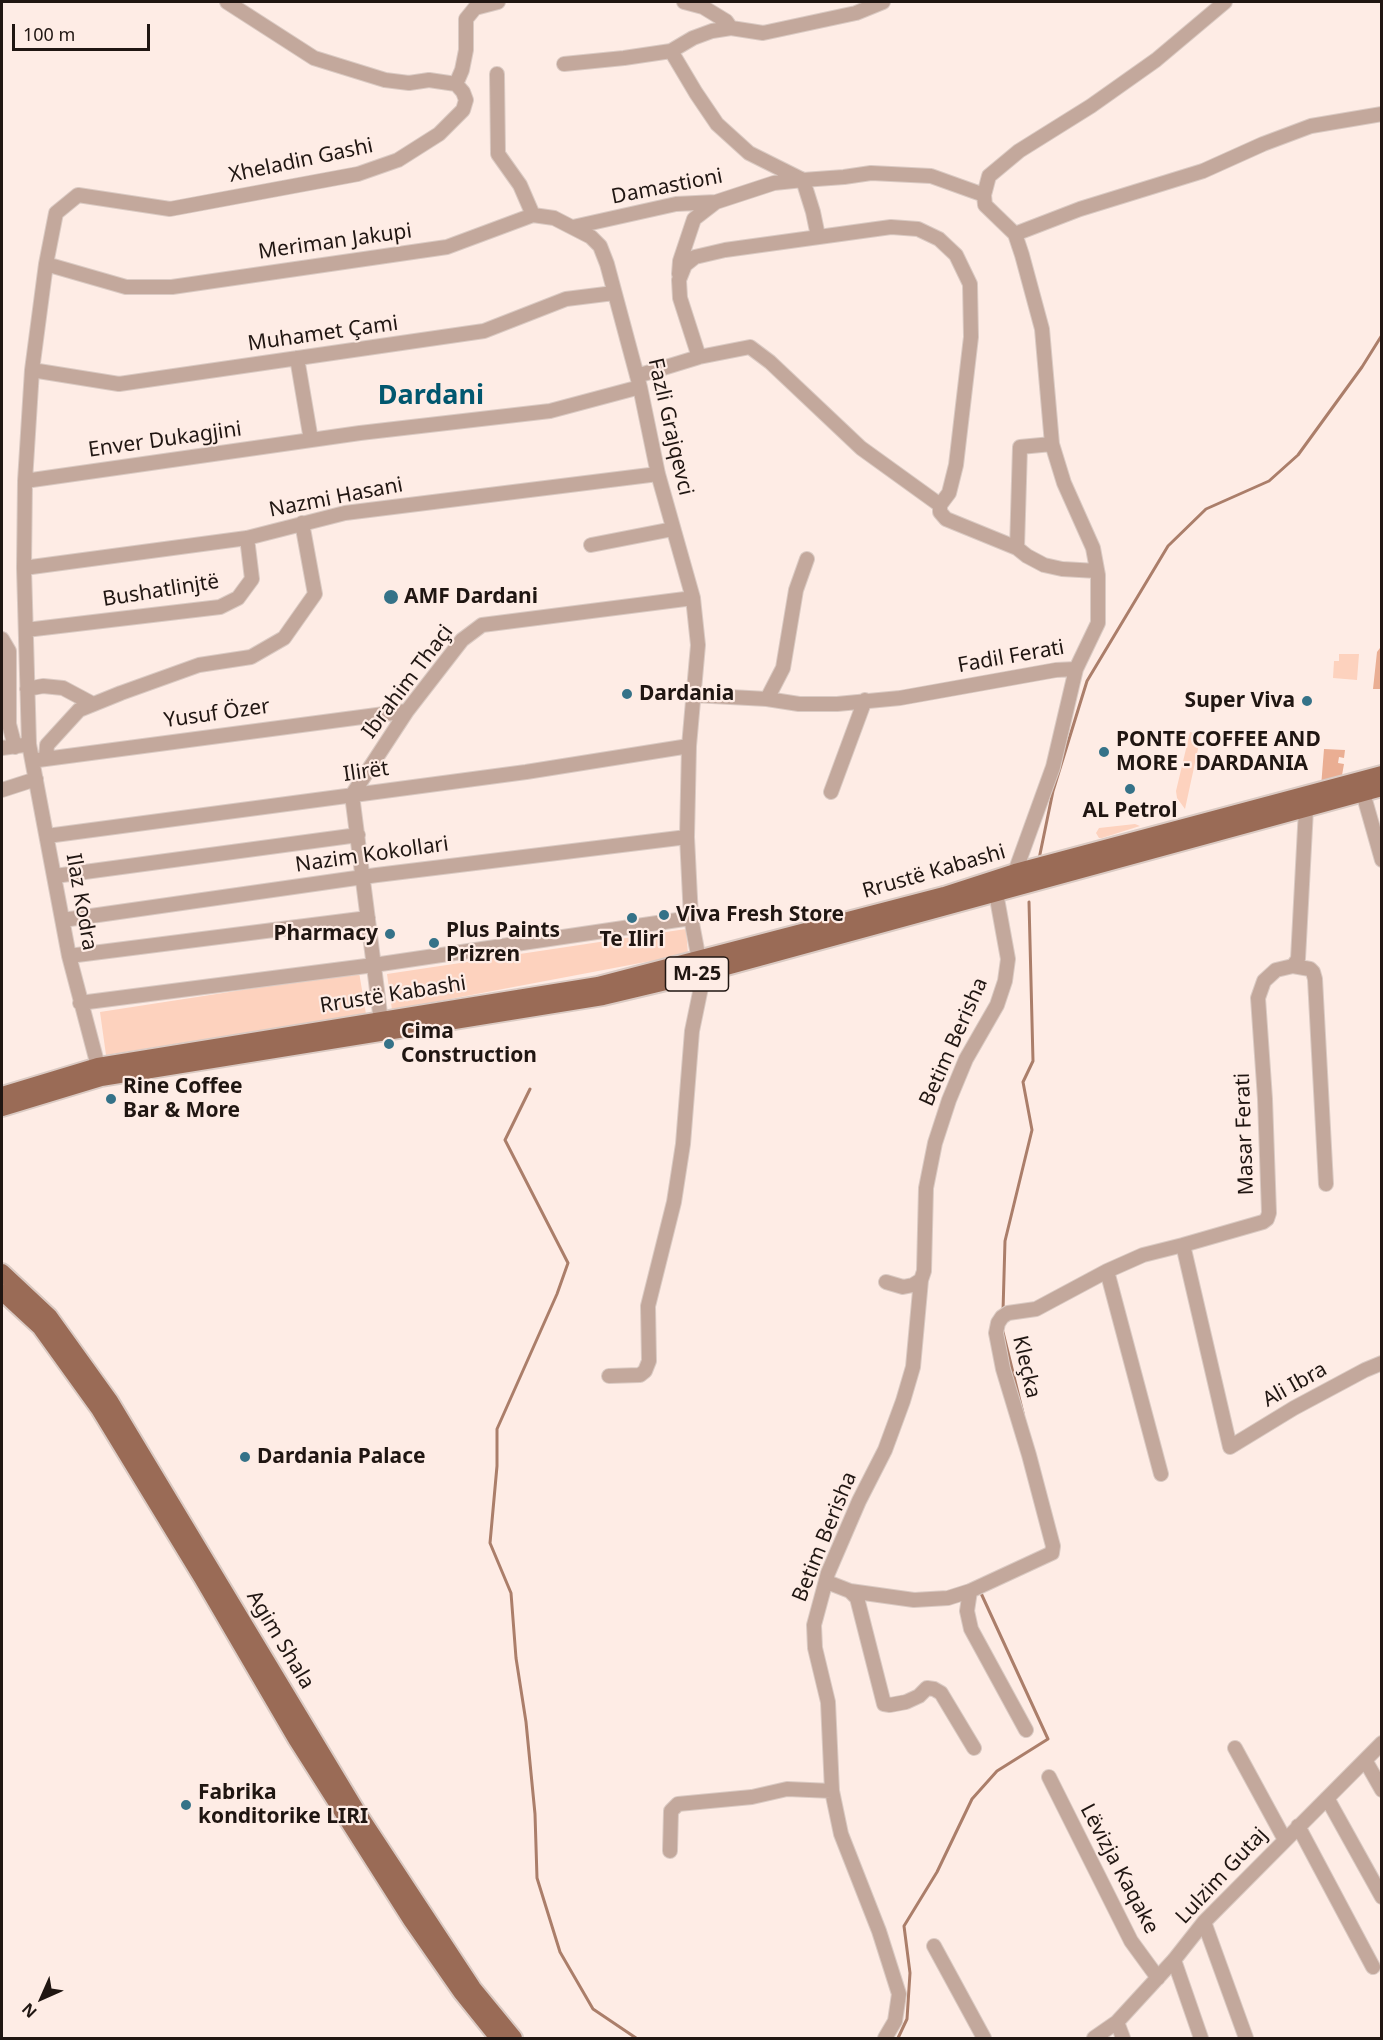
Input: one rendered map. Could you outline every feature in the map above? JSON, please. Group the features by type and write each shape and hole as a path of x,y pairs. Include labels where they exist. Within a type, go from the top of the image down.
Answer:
{"main road":[{"name":"Rrustë Kabashi","path":"701,966 1015,872 1382,774"},
{"name":"Rrustë Kabashi","path":"2,1108 101,1078 701,966 996,893 1382,788"},
{"name":"Rrustë Kabashi","path":"2,1095 98,1066 381,1026"},
{"name":"Agim Shala","path":"2,1272 50,1316 110,1401 358,1813 473,1988 514,2038"},
{"name":"Agim Shala","path":"2,1292 40,1327 99,1409 202,1578 296,1739 411,1920 460,1992 498,2038"}],"street":[{"path":"227,2 315,58 385,80 409,82 429,80 456,84 462,70 466,50 466,18 475,8 498,2"},
{"path":"684,2 703,8 726,21 731,28"},
{"path":"564,64 671,51 693,38 712,31 731,28 763,33 856,14 884,2"},
{"path":"1225,2 1156,60 1091,106 1019,151 989,176 984,195 985,205 1015,234 1080,209 1203,171 1263,144 1311,126 1382,114"},
{"path":"671,51 717,124 749,153 803,180 818,236"},
{"path":"497,74 498,154 520,185 533,215 554,218 573,227"},
{"name":"Xheladin Gashi","path":"15,746 27,689 24,568 25,481 32,370 46,264 56,213 78,195 170,209 358,174 398,160 439,134 463,110 466,100 456,84"},
{"name":"Damastioni","path":"573,227 676,204 716,202 774,183 844,177 871,172 931,176 984,195"},
{"path":"699,357 680,298 680,261 694,219 716,202"},
{"name":"Meriman Jakupi","path":"46,264 126,286 172,287 447,247 533,215"},
{"name":"Fazli Grajqevci","path":"573,227 591,237 600,246 607,264 639,381 658,474 693,598 698,645 689,747 687,837 691,918 701,966"},
{"path":"679,280 685,265 695,257 725,250 891,227 918,229 939,239 956,255 970,284 971,337 956,465 949,493 940,505 940,512 946,519 1017,548 1044,565 1062,569 1097,571"},
{"name":"Fadil Ferati","path":"694,695 767,699 799,704 837,704 900,698 1056,670 1076,669 1098,622 1097,571 1093,548 1064,483 1052,444 1042,329 1015,234"},
{"name":"Muhamet Çami","path":"32,370 119,384 484,331 566,299 614,293"},
{"path":"639,381 699,357 750,347 771,362 861,448 940,505"},
{"path":"297,358 311,440"},
{"name":"Enver Dukagjini","path":"25,481 311,440 550,411 639,381"},
{"path":"1017,548 1020,447 1052,444"},
{"name":"Nazmi Hasani","path":"24,568 247,537 345,513 658,474"},
{"path":"39,760 47,744 79,710 199,665 251,657 284,638 315,594 302,523"},
{"path":"591,544 673,529"},
{"name":"Bushatlinjtë","path":"26,630 220,607 238,598 252,579 247,537"},
{"path":"767,699 783,668 796,590 807,559"},
{"name":"Ibrahim Thaçi","path":"352,795 407,711 462,640 482,625 693,598"},
{"path":"2,639 9,651 9,724 15,746"},
{"path":"1015,872 1053,767 1076,669"},
{"path":"27,689 43,686 63,688 93,704"},
{"path":"831,792 865,700"},
{"name":"Yusuf Özer","path":"39,760 407,711"},
{"name":"Ilaz Kodra","path":"15,746 39,760 36,779 69,956 98,1066"},
{"name":"Ilirët","path":"47,836 526,772 689,747"},
{"path":"2,790 36,779"},
{"path":"1363,793 1382,860"},
{"path":"352,795 381,1026"},
{"path":"1306,809 1298,959 1293,966 1310,969 1315,980 1326,1184"},
{"path":"55,876 358,835"},
{"name":"Nazim Kokollari","path":"63,920 363,877 687,837"},
{"name":"Betim Berisha","path":"885,2038 895,2021 899,1994 879,1931 841,1834 832,1791 828,1702 813,1635 816,1611 828,1573 854,1511 885,1450 913,1367 921,1280 924,1271 926,1188 935,1143 966,1059 997,1005 1005,981 1008,959 996,893"},
{"path":"69,956 368,918"},
{"path":"80,1003 374,965 691,918"},
{"path":"609,1376 640,1375 645,1371 649,1360 648,1306 674,1202 683,1144 692,1032 701,966"},
{"name":"Masar Ferati","path":"1183,1245 1267,1219 1269,1213 1265,1099 1258,998 1264,981 1276,970 1293,966"},
{"name":"Kleçka","path":"970,1591 1052,1553 1053,1546 1003,1369 996,1333 1002,1317 1008,1313 1036,1309 1107,1271 1143,1256 1183,1245"},
{"name":"Ali Ibra","path":"1183,1245 1230,1447 1294,1408 1382,1363"},
{"path":"1107,1271 1161,1474"},
{"path":"886,1282 903,1287 921,1280"},
{"path":"827,1582 849,1591 914,1600 948,1598 970,1591 967,1611 971,1629 1026,1730"},
{"path":"849,1591 857,1598 884,1704 906,1702 927,1688 941,1692 974,1748"},
{"name":"Lulzim Gutaj","path":"1094,2038 1118,2022 1174,1960 1204,1922 1382,1743"},
{"path":"1235,1748 1285,1840"},
{"path":"1365,1760 1382,1790"},
{"name":"Lëvizja Kaqake","path":"1048,1777 1131,1941 1158,1978"},
{"path":"670,1851 672,1811 678,1804 752,1797 786,1789 832,1791"},
{"path":"1327,1798 1382,1897"},
{"path":"1298,1826 1373,1967"},
{"path":"1204,1922 1246,2038"},
{"path":"934,1946 984,2038"},
{"path":"1174,1960 1201,2038"},
{"path":"1118,2022 1123,2038"}],"shaded area":[{"path":"1380,648 1381,689 1373,689 1377,652"},
{"path":"1339,654 1359,654 1357,680 1333,678 1334,661 1339,661"},
{"path":"1190,732 1201,735 1185,809 1177,798 1176,791"},
{"path":"1324,749 1345,750 1344,758 1339,757 1338,763 1344,764 1341,781 1321,787"},
{"path":"1135,824 1140,826 1102,838 1099,838 1096,833 1099,828"},
{"path":"686,929 688,954 392,1010 387,974"},
{"path":"359,972 366,1014 106,1055 100,1012"}],"waterway":[{"path":"1039,859 1053,791 1087,681 1168,546 1206,509 1269,481 1298,455 1362,367 1382,335"},
{"path":"1003,1311 1005,1241 1032,1130 1023,1082 1033,1061 1029,902"},
{"path":"530,1089 505,1140 568,1263 557,1294 497,1429 497,1466 490,1543 511,1593 516,1658 526,1722 535,1814 537,1878 560,1952 593,2009 636,2038"},
{"path":"1003,1332 1023,1413"},
{"path":"898,2038 907,2019 910,1973 904,1926 937,1872 972,1799 997,1771 1048,1739 980,1591"}],"place":[{"name":"AMF Dardani","path":"391,597"},
{"name":"Dardania","path":"627,694"},
{"name":"Super Viva","path":"1307,701"},
{"name":"PONTE COFFEE AND MORE - DARDANIA","path":"1104,752"},
{"name":"AL Petrol","path":"1130,789"},
{"name":"Viva Fresh Store","path":"664,915"},
{"name":"Te Iliri","path":"632,918"},
{"name":"Pharmacy","path":"390,934"},
{"name":"Plus Paints Prizren","path":"434,943"},
{"name":"Cima Construction","path":"389,1044"},
{"name":"Rine Coffee Bar & More","path":"111,1099"},
{"name":"Dardania Palace","path":"245,1457"},
{"name":"Fabrika konditorike LIRI","path":"186,1805"}],"district":[{"name":"Dardani","path":"431,396"}]}
